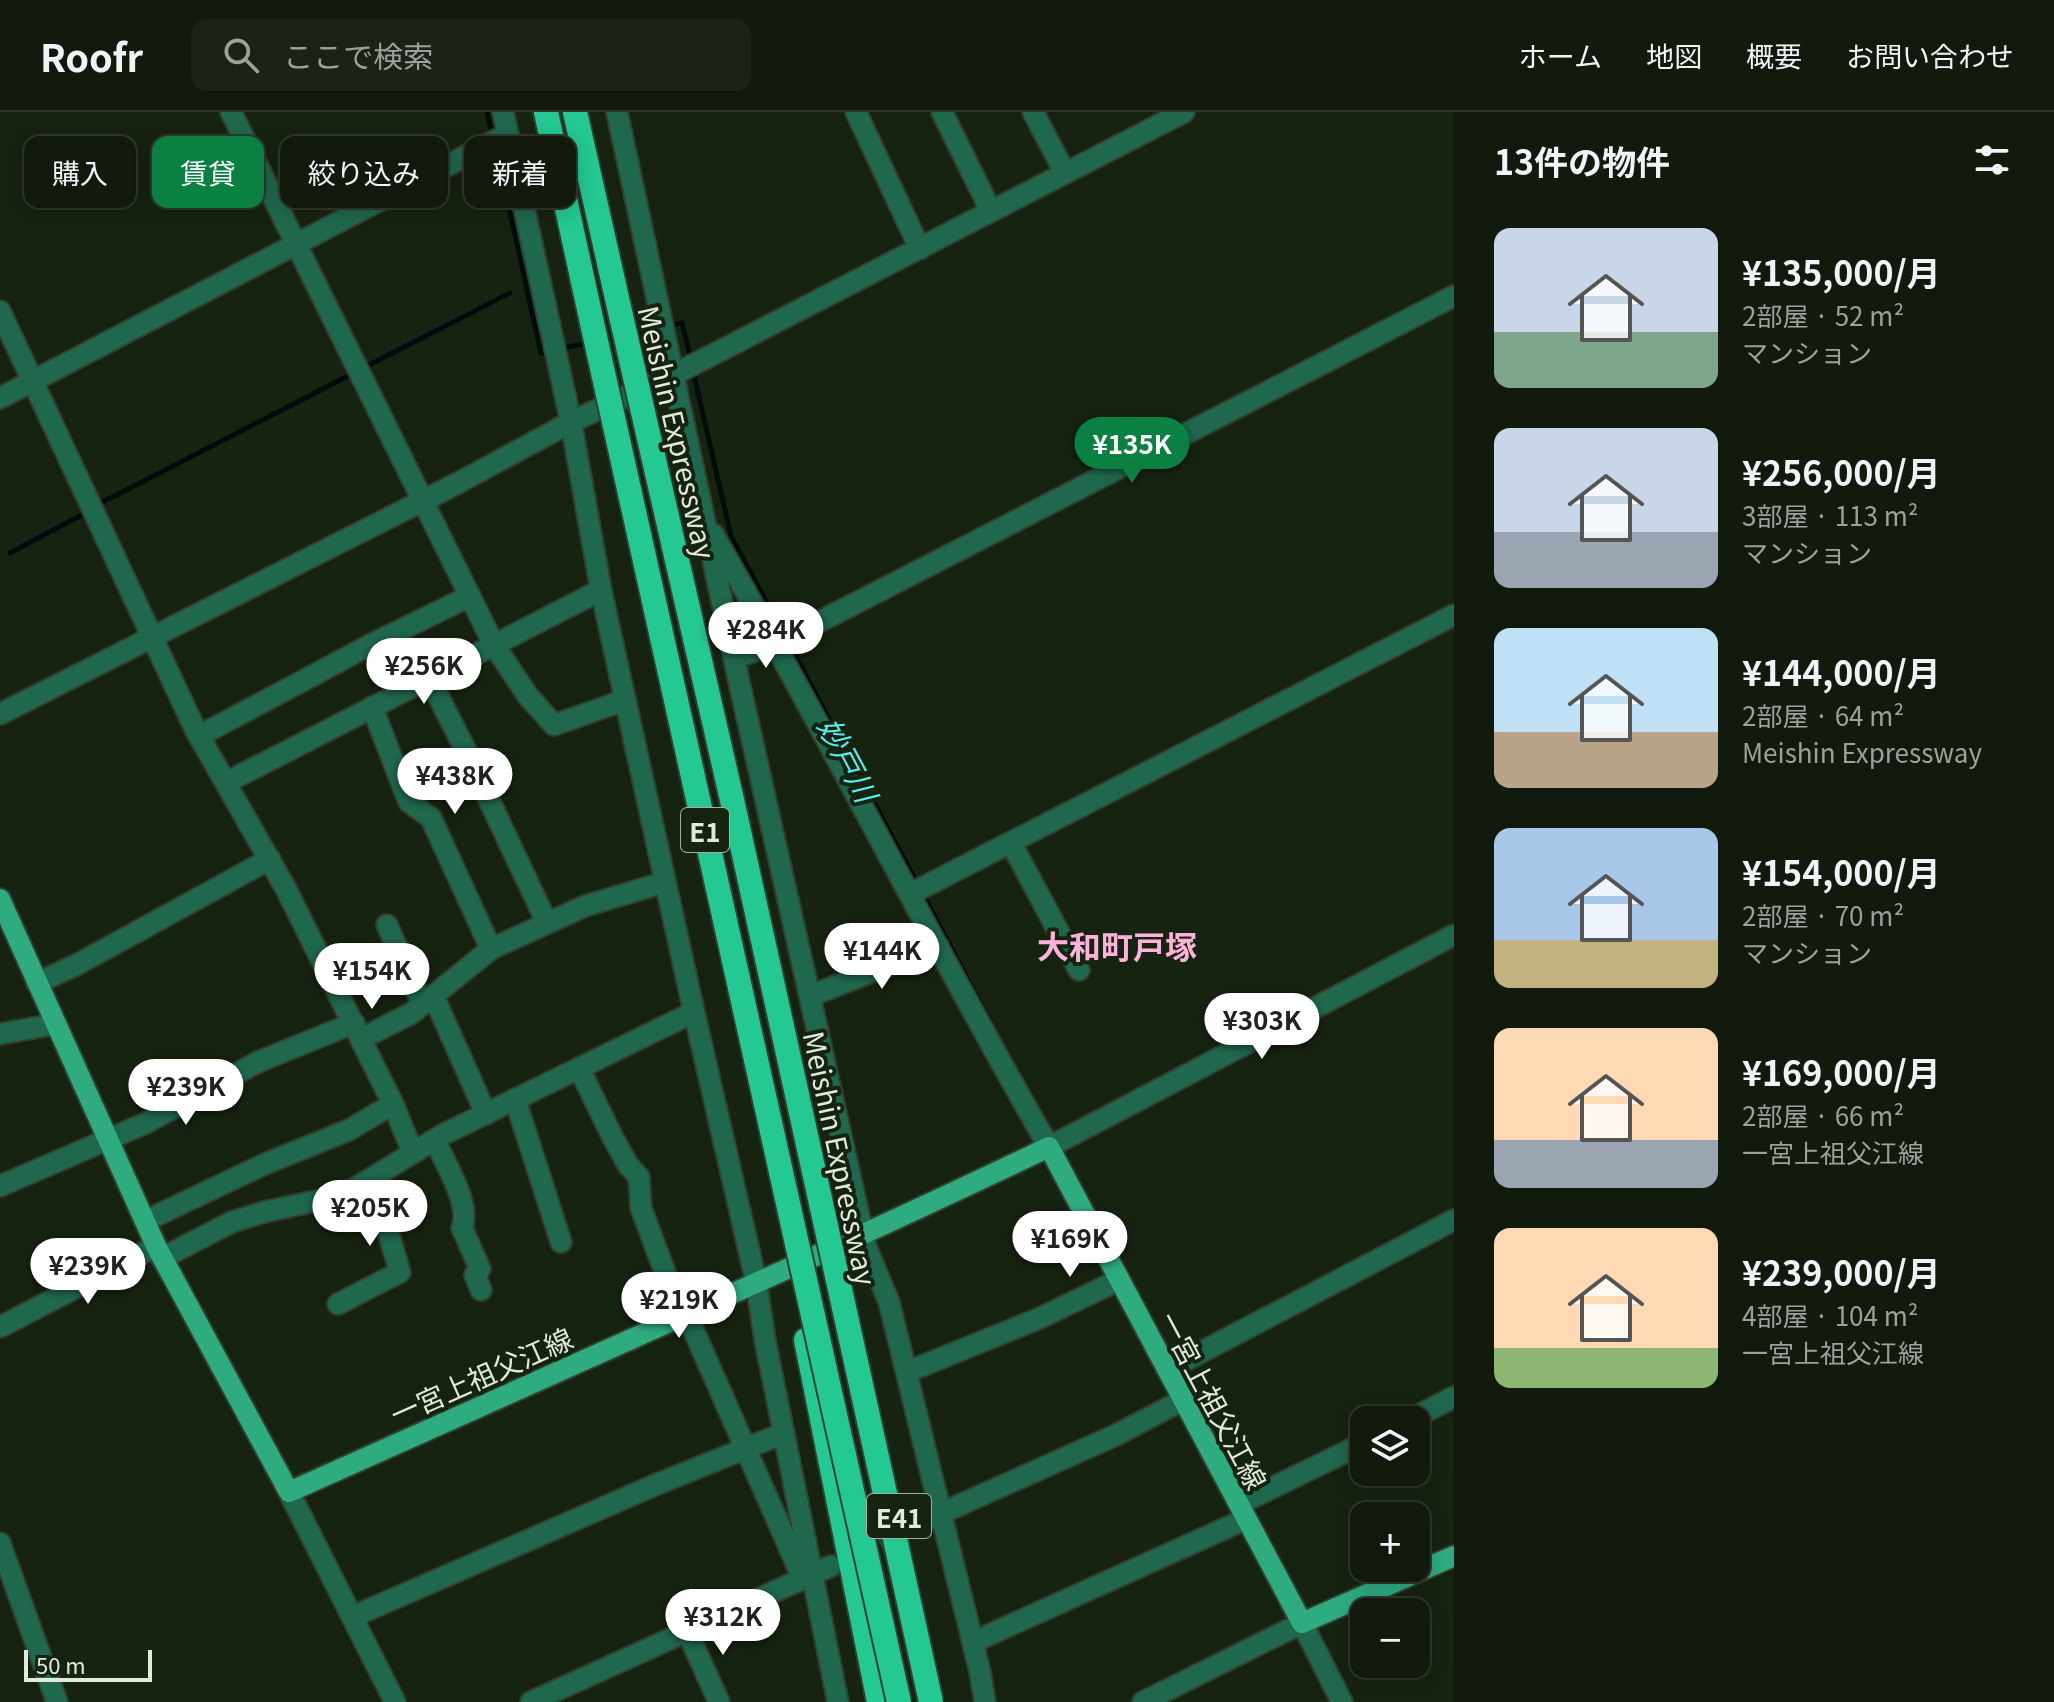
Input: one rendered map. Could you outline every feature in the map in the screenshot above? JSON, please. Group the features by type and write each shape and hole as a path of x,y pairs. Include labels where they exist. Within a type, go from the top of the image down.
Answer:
{"highway":[{"name":"Meishin Expressway","path":"546,112 899,1702"},
{"name":"Meishin Expressway","path":"575,112 684,587 931,1702"},
{"name":"E41","path":"684,587 741,797 857,1330 943,1702"},
{"path":"653,596 879,1702"}],"main road":[{"path":"0,899 159,1252 289,1492"},
{"name":"一宮上祖父江線","path":"289,1492 756,1281 865,1235 1049,1147 1302,1623"},
{"path":"1302,1623 1454,1556"}],"street":[{"path":"231,112 494,645 528,696 554,725 625,700"},
{"path":"498,136 503,112"},
{"path":"617,112 734,658 866,1247 889,1302 907,1372 934,1516 973,1642 985,1702"},
{"path":"856,112 920,249"},
{"path":"942,112 991,211"},
{"path":"1033,112 1065,173"},
{"path":"0,714 571,422 675,374 920,249 1177,113"},
{"path":"0,398 464,156"},
{"path":"517,208 555,350 601,590 756,1281 784,1433 815,1573 835,1701"},
{"path":"734,658 782,640 1454,296"},
{"path":"0,311 199,736 270,859 393,1104 413,1153"},
{"path":"705,519 782,640 917,891 938,946 988,1042 1049,1147 1451,943"},
{"path":"227,782 601,590"},
{"path":"199,736 470,596"},
{"path":"917,891 1454,615"},
{"path":"429,678 547,923"},
{"path":"372,707 409,802 431,818 491,949"},
{"path":"1011,843 1079,970"},
{"path":"37,983 78,964 270,859"},
{"path":"0,1186 169,1112 258,1062 412,1013 491,949 585,906 665,882"},
{"path":"387,925 486,1114"},
{"path":"810,996 938,946"},
{"path":"0,1327 159,1252 232,1222 354,1189 435,1140 694,1012"},
{"path":"0,1034 56,1024"},
{"path":"579,1068 621,1152 639,1177 641,1208 683,1314 746,1448 815,1573"},
{"path":"515,1099 561,1242"},
{"path":"145,1221 267,1163 349,1130 393,1104"},
{"path":"435,1140 461,1198 466,1217 462,1228 480,1269 475,1275 481,1290"},
{"path":"338,1304 400,1272 367,1181"},
{"path":"1167,1370 1454,1220"},
{"path":"907,1372 1040,1318 1119,1280"},
{"path":"1430,1409 1454,1397"},
{"path":"934,1516 1116,1435 1183,1400"},
{"path":"352,1617 784,1433"},
{"path":"973,1642 1242,1512 1350,1451"},
{"path":"289,1492 395,1702"},
{"path":"0,1543 57,1702"},
{"path":"531,1702 563,1696 687,1631 815,1573"},
{"path":"1143,1702 1302,1623 1342,1702"},
{"path":"687,1631 719,1702"}],"waterway":[{"name":"妙戸川","path":"487,112 492,134"},
{"name":"妙戸川","path":"509,208 541,353 549,352"},
{"path":"367,366 510,293"},
{"name":"妙戸川","path":"668,326 682,323 689,351"},
{"name":"妙戸川","path":"633,333 659,328"},
{"name":"妙戸川","path":"559,349 588,343"},
{"name":"妙戸川","path":"693,371 731,536 784,635"},
{"path":"99,504 354,373"},
{"path":"10,553 87,512"},
{"name":"妙戸川","path":"789,644 918,885"},
{"name":"妙戸川","path":"923,894 989,1020"}],"tunnel":[{"path":"852,1555 926,1520"}],"district":[{"name":"大和町戸塚","path":"1117,945"}]}
